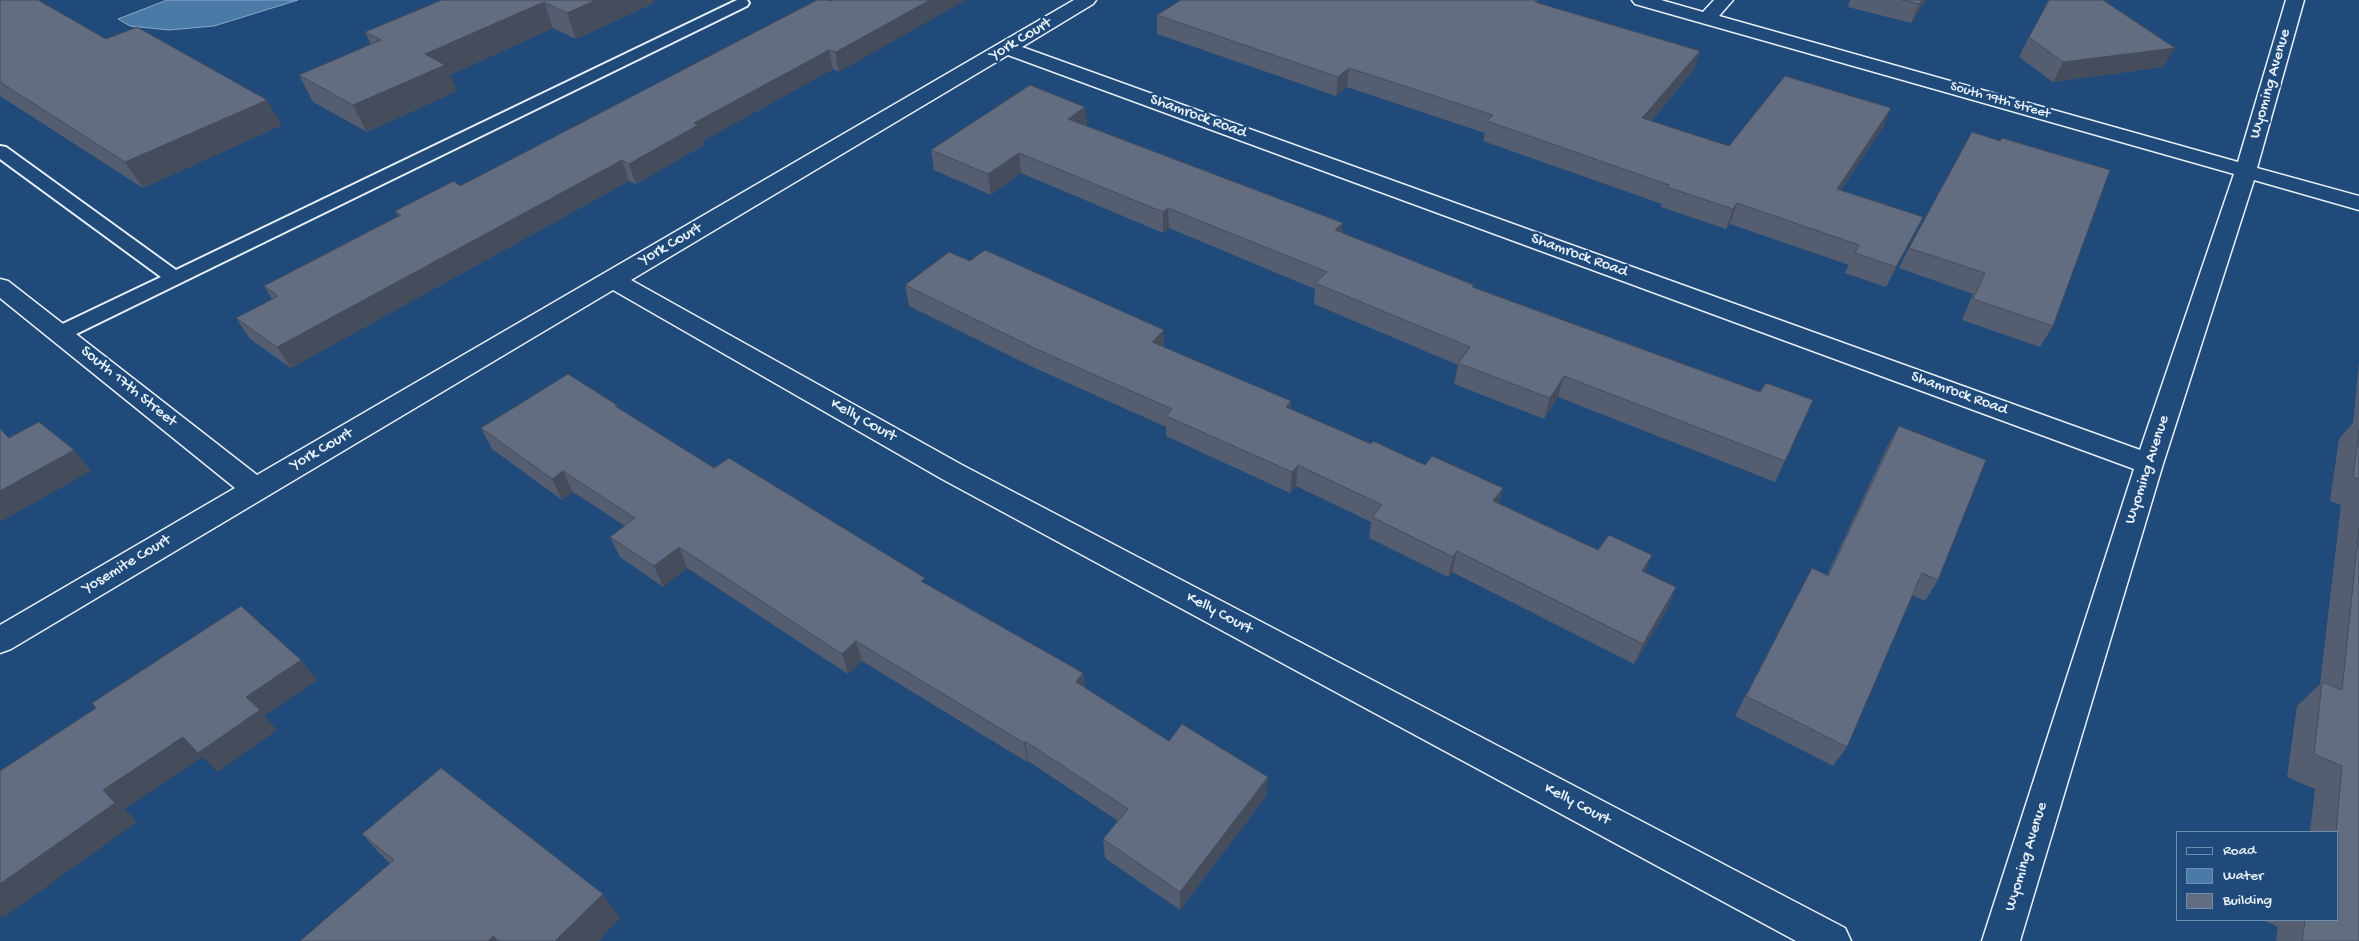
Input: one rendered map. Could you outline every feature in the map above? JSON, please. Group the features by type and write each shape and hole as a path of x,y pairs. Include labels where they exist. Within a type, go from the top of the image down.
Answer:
{"street":[{"name":"York Court","path":"255,489 1087,0"},
{"name":"South 19th Street","path":"1641,0 2359,202"},
{"path":"1707,18 1724,0"},
{"name":"Wyoming Avenue","path":"2001,941 2149,464 2246,170 2295,0"},
{"name":"Shamrock Road","path":"1008,48 2149,464"},
{"name":"Kelly Court","path":"612,279 961,476 1832,941"},
{"name":"South 17th Street","path":"0,286 255,489"},
{"name":"Yosemite Court","path":"0,640 255,489"}],"lane":[{"path":"61,333 172,277 742,2"},
{"path":"0,151 172,277"}],"water":[{"path":"167,0 298,0 214,26 169,30 130,26 118,19"}],"building":[{"path":"0,0 38,0 106,39 137,27 267,100 125,162 0,82"},
{"path":"442,0 596,0 567,13 544,2 425,54 445,65 353,105 299,75 381,40 365,32"},
{"path":"817,0 930,0 836,52 829,50 694,123 698,125 629,164 622,160 277,347 236,318 278,296 264,286 401,215 395,211 454,181 460,186"},
{"path":"1181,0 1538,0 1535,2 1700,51 1642,118 1729,146 1785,76 1891,108 1837,189 1923,217 1896,267 1855,253 1859,245 1737,203 1733,209 1667,187 1669,185 1487,121 1493,115 1349,68 1338,77 1157,15"},
{"path":"1902,0 1922,0 1919,4"},
{"path":"2049,0 2103,0 2175,48 2063,62 2029,37"},
{"path":"1030,85 1085,107 1068,119 1343,223 1335,230 1474,285 1472,287 1760,392 1766,383 1813,400 1785,461 1564,376 1550,398 1458,363 1470,347 1315,283 1327,272 1168,208 1163,212 1019,153 988,174 931,150"},
{"path":"1972,132 2000,141 2002,138 2110,170 2053,326 1973,299 1985,273 1909,248"},
{"path":"985,250 1164,330 1152,342 1291,401 1286,407 1371,444 1373,441 1425,465 1432,456 1503,488 1493,501 1598,550 1609,535 1652,555 1642,571 1676,587 1643,644 1457,551 1453,557 1372,517 1382,505 1298,465 1292,472 1166,416 1172,409 1034,348 905,285 949,252 970,261"},
{"path":"568,374 714,468 729,458 925,578 921,581 1083,673 1076,682 1169,741 1182,724 1268,777 1180,892 1103,839 1128,809 1025,741 1024,743 856,641 842,654 679,547 654,566 610,537 635,518 563,471 552,479 481,428"},
{"path":"39,422 74,450 0,491 0,429 9,438"},
{"path":"1899,426 1986,460 1938,580 1922,573 1847,747 1746,696 1812,568 1828,576"},
{"path":"2359,430 2359,479 2353,477"},
{"path":"2359,528 2359,941 2302,941 2305,921 2339,921 2339,831 2336,831 2342,766 2314,754 2322,682 2342,690"},
{"path":"241,606 301,660 246,697 260,710 198,753 183,737 103,790 115,803 0,884 0,771 96,708 92,703"},
{"path":"441,768 603,894 555,941 499,941 493,936 488,941 300,941 394,860 362,834"}]}
